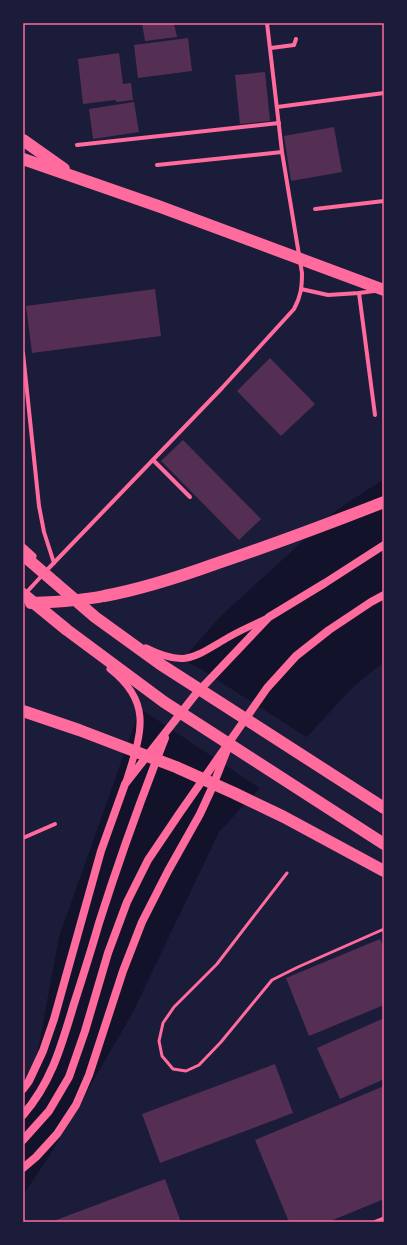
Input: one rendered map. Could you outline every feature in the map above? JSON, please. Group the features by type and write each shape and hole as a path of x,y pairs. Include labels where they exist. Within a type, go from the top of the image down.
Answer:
{"highway":[{"path":"23,140 75,176"},
{"path":"23,159 75,176 384,290"},
{"path":"23,602 63,601 103,596 138,589 258,550 384,502"},
{"path":"23,555 95,616 130,643 166,668 384,808"},
{"path":"23,595 67,630 164,702 384,844"},
{"path":"23,711 79,730 176,767 284,817 384,871"}],"main road":[{"path":"23,1089 29,1081 43,1050 54,1019 102,851 125,784 195,695 270,617 384,545"},
{"path":"23,1140 49,1111 69,1077 85,1031 108,953 124,910 148,860 232,736 267,688 296,656 329,630 370,602 384,595"},
{"path":"23,1115 33,1104 50,1075 62,1045 115,874 141,799 168,730"},
{"path":"23,1168 36,1158 57,1134 76,1105 90,1076 123,971 142,922 168,871 200,814 212,788 232,736"}],"street":[{"path":"23,595 222,388 294,309 300,298 302,273 282,152 268,23"},
{"path":"271,48 294,45 296,39"},
{"path":"277,108 384,93"},
{"path":"77,145 279,123"},
{"path":"157,165 282,152"},
{"path":"315,209 384,201"},
{"path":"301,289 328,295 384,290"},
{"path":"359,293 375,415"},
{"path":"23,353 39,506 44,532 54,563"},
{"path":"153,460 190,498"},
{"path":"23,547 47,570 102,617 144,647 157,654 170,658 183,659 196,656 209,650 229,637 270,617"},
{"path":"23,602 117,675 130,690 137,702 141,723 139,740 125,784"},
{"path":"23,838 55,824"}],"lane":[{"path":"287,873 217,964 174,1007 163,1023 159,1041 162,1056 173,1070 186,1071 199,1065 230,1032 272,980 384,929"},
{"path":"374,1222 384,1218"}],"shaded area":[{"path":"384,479 384,662 353,687 219,832 132,1014 48,1158 23,1195 23,1086 37,1056 59,937 141,706 221,616 337,510"}],"pier":[{"path":"181,658 308,738 261,789 138,707"}],"building":[{"path":"142,23 174,23 177,37 145,41"},
{"path":"188,38 192,71 138,78 134,45"},
{"path":"119,53 123,84 131,83 133,100 117,102 115,100 83,104 78,59"},
{"path":"265,72 270,121 240,124 235,75"},
{"path":"134,102 139,132 93,139 89,109"},
{"path":"334,127 342,172 291,181 284,136"},
{"path":"155,289 161,336 32,353 26,306"},
{"path":"270,358 315,404 281,436 237,391"},
{"path":"183,440 261,519 239,540 161,461"},
{"path":"380,939 384,949 384,1005 309,1036 286,978"},
{"path":"384,1018 384,1079 340,1099 317,1048"},
{"path":"275,1064 293,1113 160,1163 142,1114"},
{"path":"384,1086 384,1199 328,1222 289,1222 255,1140"},
{"path":"165,1179 181,1222 51,1222"}]}
